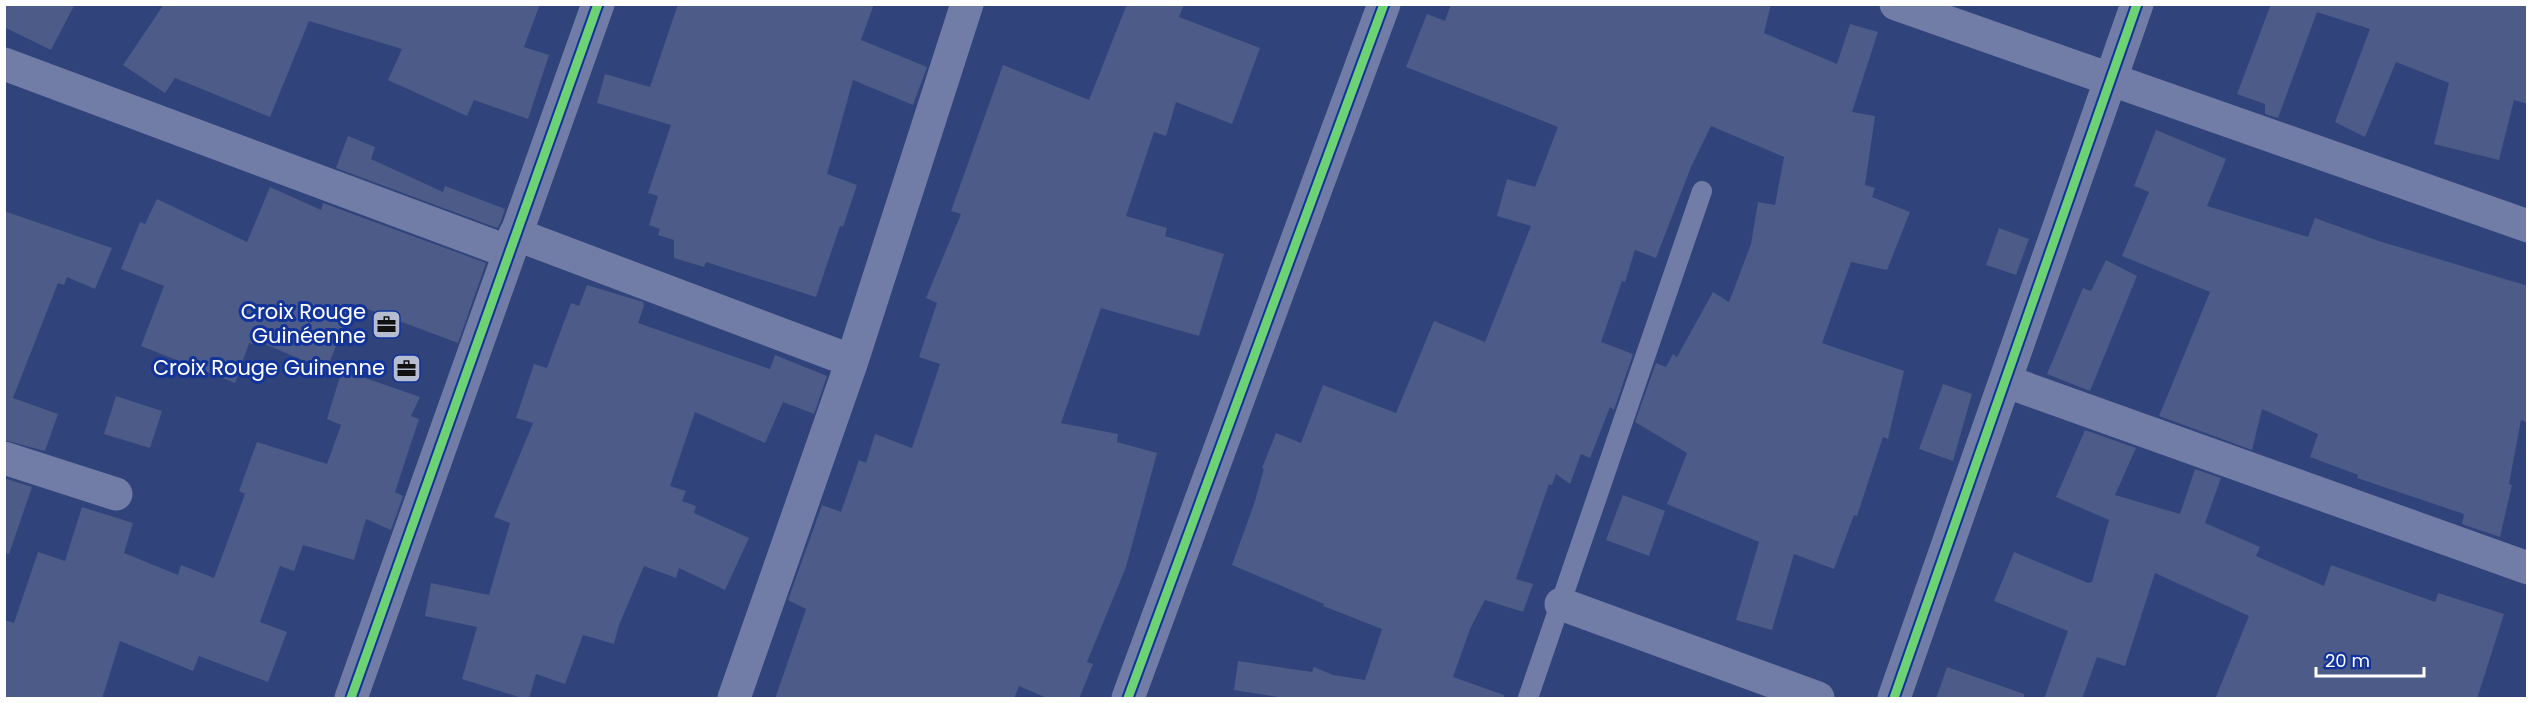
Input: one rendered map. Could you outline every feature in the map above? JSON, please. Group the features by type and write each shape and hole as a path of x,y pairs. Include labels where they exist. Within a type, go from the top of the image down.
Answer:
{"street":[{"path":"351,699 598,4"},
{"path":"734,699 852,361 967,4"},
{"path":"1128,699 1384,4"},
{"path":"1896,4 2528,226"},
{"path":"1894,699 2137,4"},
{"path":"4,64 852,361"},
{"path":"2005,381 2528,568"},
{"path":"4,458 116,494"},
{"path":"1562,604 1818,699"}],"lane":[{"path":"1528,699 1702,191"}],"building":[{"path":"4,4 75,4 51,50 4,27"},
{"path":"164,4 540,4 524,47 549,55 528,119 474,100 467,116 388,80 402,49 309,21 270,117 175,78 165,93 123,65"},
{"path":"678,4 874,4 861,40 927,67 913,105 853,80 827,174 857,185 843,227 840,226 816,297 706,262 704,267 674,258 674,240 658,235 660,229 649,225 658,196 648,193 671,125 597,103 605,74 650,87"},
{"path":"1127,4 1184,4 1179,17 1260,48 1232,124 1176,102 1166,136 1154,132 1126,216 1167,228 1165,236 1224,254 1199,336 1101,308 1061,423 1118,434 1117,442 1157,453 1126,567 1087,662 1093,664 1079,699 1049,699 1019,686 1014,699 775,699 806,609 788,600 822,505 841,512 859,460 866,463 875,434 912,448 940,364 919,357 937,303 926,298 961,214 951,211 1003,65 1089,100"},
{"path":"1451,4 1771,4 1764,33 1837,64 1850,24 1878,32 1852,112 1875,116 1865,185 1875,188 1872,197 1910,212 1887,270 1851,262 1822,343 1904,371 1888,439 1883,437 1857,516 1854,515 1834,569 1794,554 1772,630 1736,620 1759,542 1667,504 1687,453 1635,422 1656,363 1666,367 1673,354 1677,357 1713,292 1729,302 1751,244 1758,202 1775,205 1784,157 1711,126 1691,167 1656,258 1635,250 1625,282 1622,281 1601,342 1633,354 1614,410 1610,407 1590,458 1581,454 1570,484 1556,474 1552,485 1549,484 1516,579 1533,584 1523,612 1485,600 1470,629 1453,677 1504,695 1503,699 1291,699 1234,690 1238,661 1312,672 1314,667 1333,675 1365,680 1382,629 1323,606 1324,604 1232,565 1254,504 1264,469 1262,468 1276,433 1301,443 1323,385 1396,413 1434,321 1485,342 1531,226 1497,216 1507,179 1535,187 1558,127 1406,67 1427,14 1445,21"},
{"path":"2271,4 2528,4 2528,104 2514,100 2499,160 2434,144 2449,83 2396,62 2365,137 2335,122 2370,29 2317,12 2278,118 2265,114 2265,104 2237,94"},
{"path":"2156,130 2226,159 2207,206 2308,237 2315,218 2379,241 2528,286 2528,423 2521,420 2509,484 2512,485 2500,537 2462,524 2464,514 2357,478 2358,475 2310,457 2318,434 2262,409 2252,450 2159,416 2210,292 2122,256 2149,192 2134,186"},
{"path":"348,136 375,147 371,159 443,192 445,186 505,209 500,224 497,228 336,168"},
{"path":"270,187 321,210 323,203 486,263 458,343 354,304 326,370 253,339 252,344 249,343 235,383 141,346 164,286 121,269 140,222 145,224 157,199 247,242"},
{"path":"4,211 112,248 95,289 67,277 64,285 58,283 13,398 58,414 45,451 4,440"},
{"path":"1999,228 2029,239 2016,275 1986,265"},
{"path":"2106,260 2137,276 2090,391 2047,374 2083,288 2091,291"},
{"path":"587,285 643,302 644,306 638,323 770,369 775,355 827,376 814,414 783,402 765,443 695,412 670,486 686,491 682,501 696,506 694,513 749,538 725,590 679,568 676,578 644,566 619,625 614,644 583,635 565,684 536,674 529,699 525,699 462,679 477,627 425,616 431,583 489,595 510,523 494,517 533,423 516,418 534,364 547,368 571,303 579,306"},
{"path":"342,370 420,397 411,416 419,419 395,492 403,496 391,530 366,519 354,560 303,545 294,571 280,566 260,622 287,632 268,682 199,656 193,671 120,641 102,699 4,699 4,620 14,623 38,552 65,561 82,507 133,523 124,553 178,575 181,565 214,578 245,494 239,491 257,442 327,464 341,425 327,419"},
{"path":"1943,384 1972,394 1953,461 1919,449"},
{"path":"116,396 162,411 150,448 104,434"},
{"path":"2085,430 2136,448 2115,495 2180,514 2195,469 2221,478 2205,523 2260,547 2256,556 2324,586 2331,565 2435,602 2438,593 2504,614 2477,699 2215,699 2249,616 2155,573 2125,666 2097,657 2082,699 2044,699 2068,631 1994,601 2014,552 2088,583 2092,582 2109,520 2056,497"},
{"path":"4,478 32,487 9,554 4,553"},
{"path":"1623,495 1665,511 1649,556 1606,540"},
{"path":"1947,667 2024,694 2024,699 1936,699"}],"cycle path":[{"path":"351,698 598,4"},
{"path":"1128,698 1384,4"},
{"path":"1894,698 2137,4"}],"place":[{"name":"Croix Rouge Guinéenne","path":"387,324"},
{"name":"Croix Rouge Guinenne","path":"406,368"}]}
